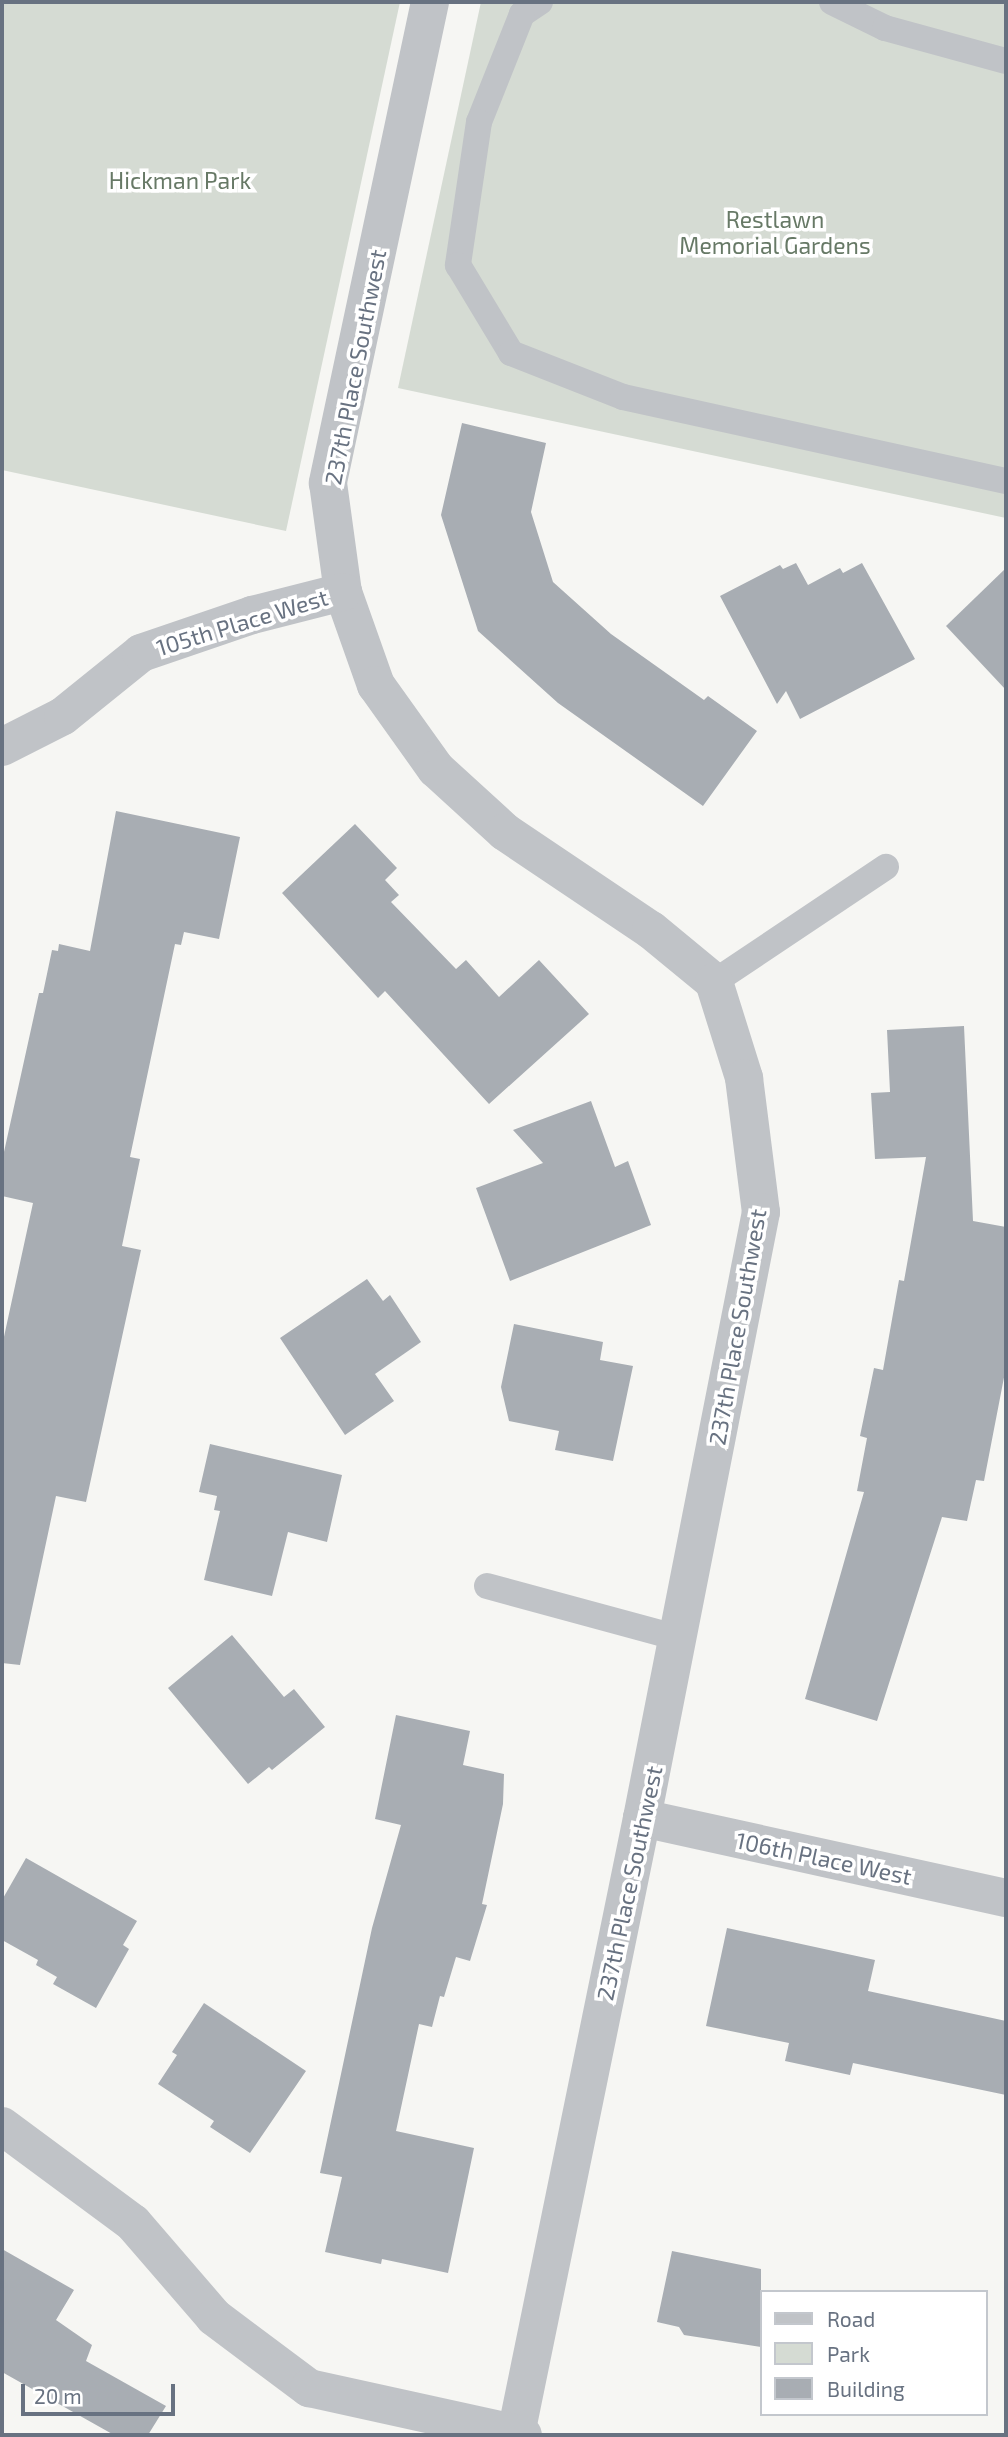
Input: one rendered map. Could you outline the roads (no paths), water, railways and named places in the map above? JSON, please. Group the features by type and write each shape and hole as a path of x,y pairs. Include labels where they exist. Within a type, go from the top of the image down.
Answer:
{"street":[{"name":"237th Place Southwest","path":"430,2 328,483 343,592 376,685 436,769 505,832 651,930 713,982 744,1078 761,1212 520,2435"},
{"name":"105th Place West","path":"2,747 62,716 141,653 252,615 343,592"},
{"name":"106th Place West","path":"642,1818 1006,1898"},
{"path":"2,2126 133,2223 214,2317 309,2388 520,2435"}],"lane":[{"path":"540,2 522,14 479,122 458,265 511,353 623,397 1006,481"},
{"path":"832,2 886,28 1006,61"},
{"path":"713,982 886,867"},
{"path":"486,1586 678,1638"}],"park label":[{"name":"Hickman Park","path":"180,180"},
{"name":"Restlawn Memorial Gardens","path":"775,232"}]}
